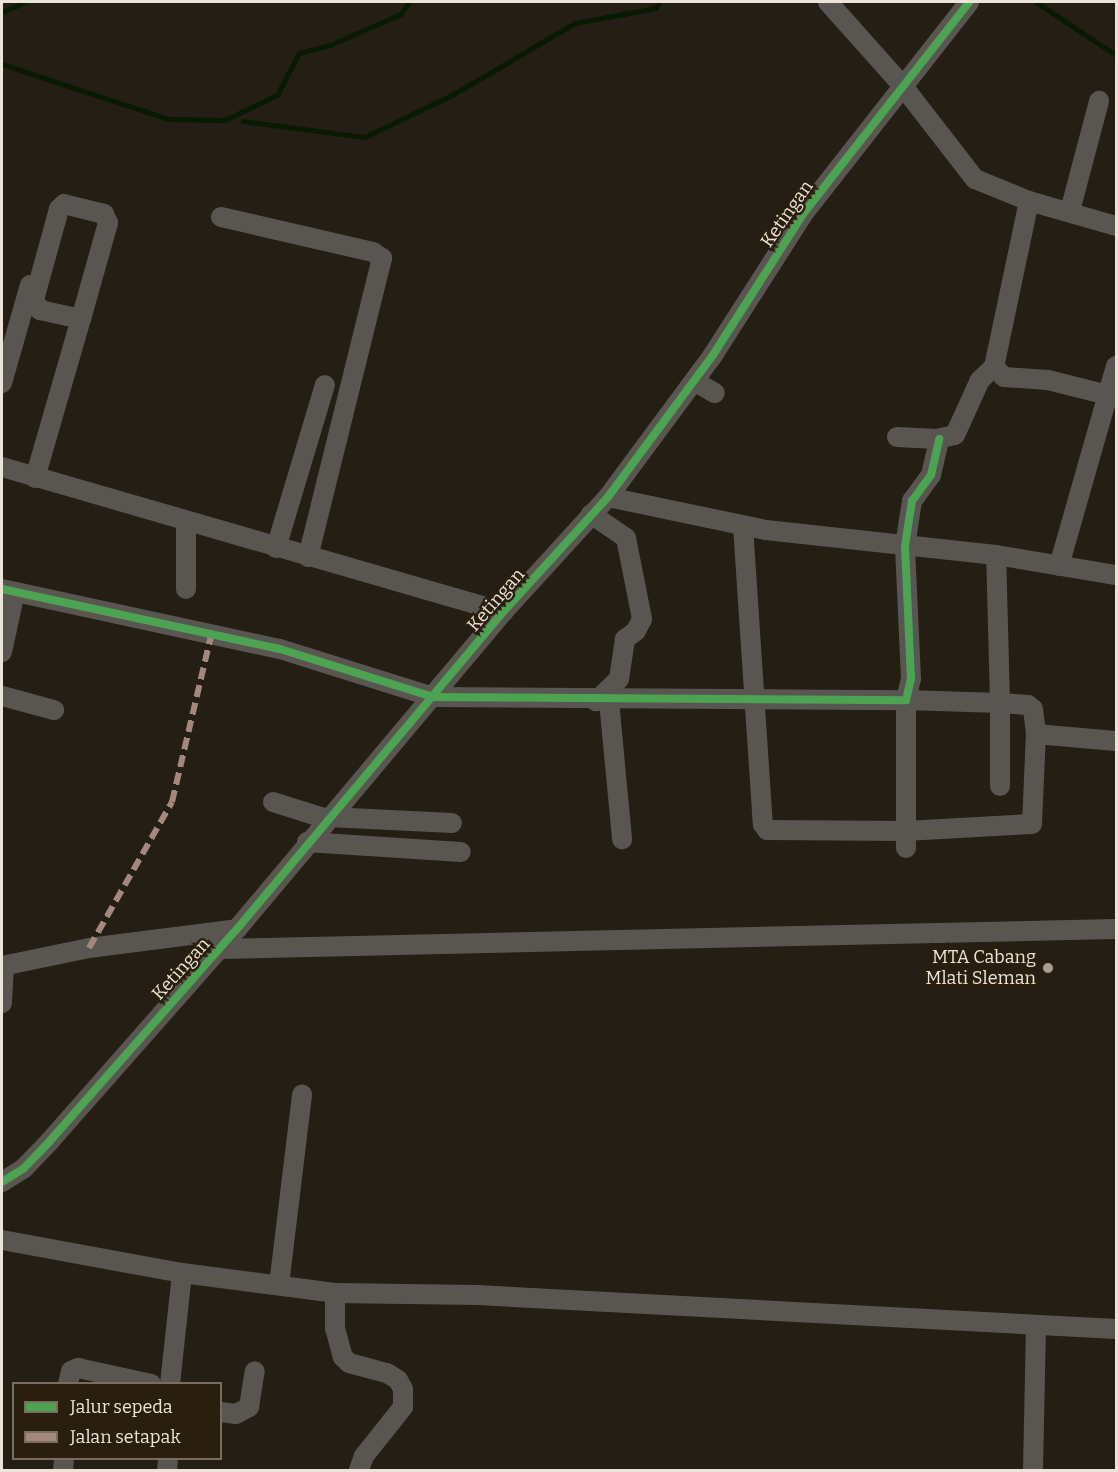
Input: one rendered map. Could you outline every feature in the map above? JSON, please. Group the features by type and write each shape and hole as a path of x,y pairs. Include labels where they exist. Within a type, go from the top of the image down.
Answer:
{"street":[{"path":"828,2 902,85 975,179 1029,201 1116,226"},
{"name":"Ketingan","path":"2,1182 24,1167 49,1142 237,929 307,842 504,612 608,497 694,381 803,214 969,2"},
{"path":"1070,211 1099,101"},
{"path":"2,383 54,201"},
{"path":"897,437 939,439 958,432 976,387 994,367 1029,201"},
{"path":"34,478 81,319 109,219 104,214 64,204 59,209 34,300 40,310 81,319"},
{"path":"221,217 373,252 382,258 308,557"},
{"path":"1059,566 1114,396 1116,366"},
{"path":"994,367 1004,377 1048,380 1114,396"},
{"path":"694,381 715,393"},
{"path":"276,548 325,385"},
{"path":"906,840 906,700 911,680 905,546 912,501 931,475 939,439"},
{"path":"2,467 504,612"},
{"path":"608,497 744,526 996,555 1116,575"},
{"path":"591,514 626,538 642,619 636,631 625,639 619,679 603,700 622,839"},
{"path":"186,522 186,589"},
{"path":"2,652 8,590 280,649 433,697 603,700 756,699 906,700 1028,705 1034,709 1036,734 1032,824 906,840 773,832 764,828 756,699 744,526"},
{"path":"996,555 1000,786"},
{"path":"2,696 54,710"},
{"path":"1036,734 1116,741"},
{"path":"273,802 328,818 452,823"},
{"path":"307,842 461,852"},
{"path":"2,1003 3,966 89,948 237,929"},
{"path":"219,949 1116,929"},
{"path":"279,1285 302,1094"},
{"path":"2,1240 182,1273 335,1293 477,1295 1116,1329"},
{"path":"170,1382 182,1273"},
{"path":"335,1293 334,1328 343,1357 350,1363 387,1373 403,1389 403,1407 364,1456 359,1470"},
{"path":"1033,1470 1036,1325"},
{"path":"68,1382 71,1371 78,1368 146,1382"},
{"path":"222,1412 236,1414 249,1407 255,1371"}],"waterway":[{"path":"2,12 25,2"},
{"path":"2,64 168,119 225,120 277,95 299,53 330,45 401,14 409,2"},
{"path":"243,121 365,137 454,94 575,23 656,8 659,2"},
{"path":"1036,2 1116,55"}],"marked path":[{"path":"89,948 172,802 211,636"}],"cycle path":[{"path":"2,1182 24,1168 49,1142 237,929 503,612 608,497 713,355 803,214 969,2"},
{"path":"2,589 280,649 433,697 906,700 911,679 905,546 912,501 931,475 939,439"}],"place":[{"name":"MTA Cabang Mlati Sleman","path":"1048,968"}]}
